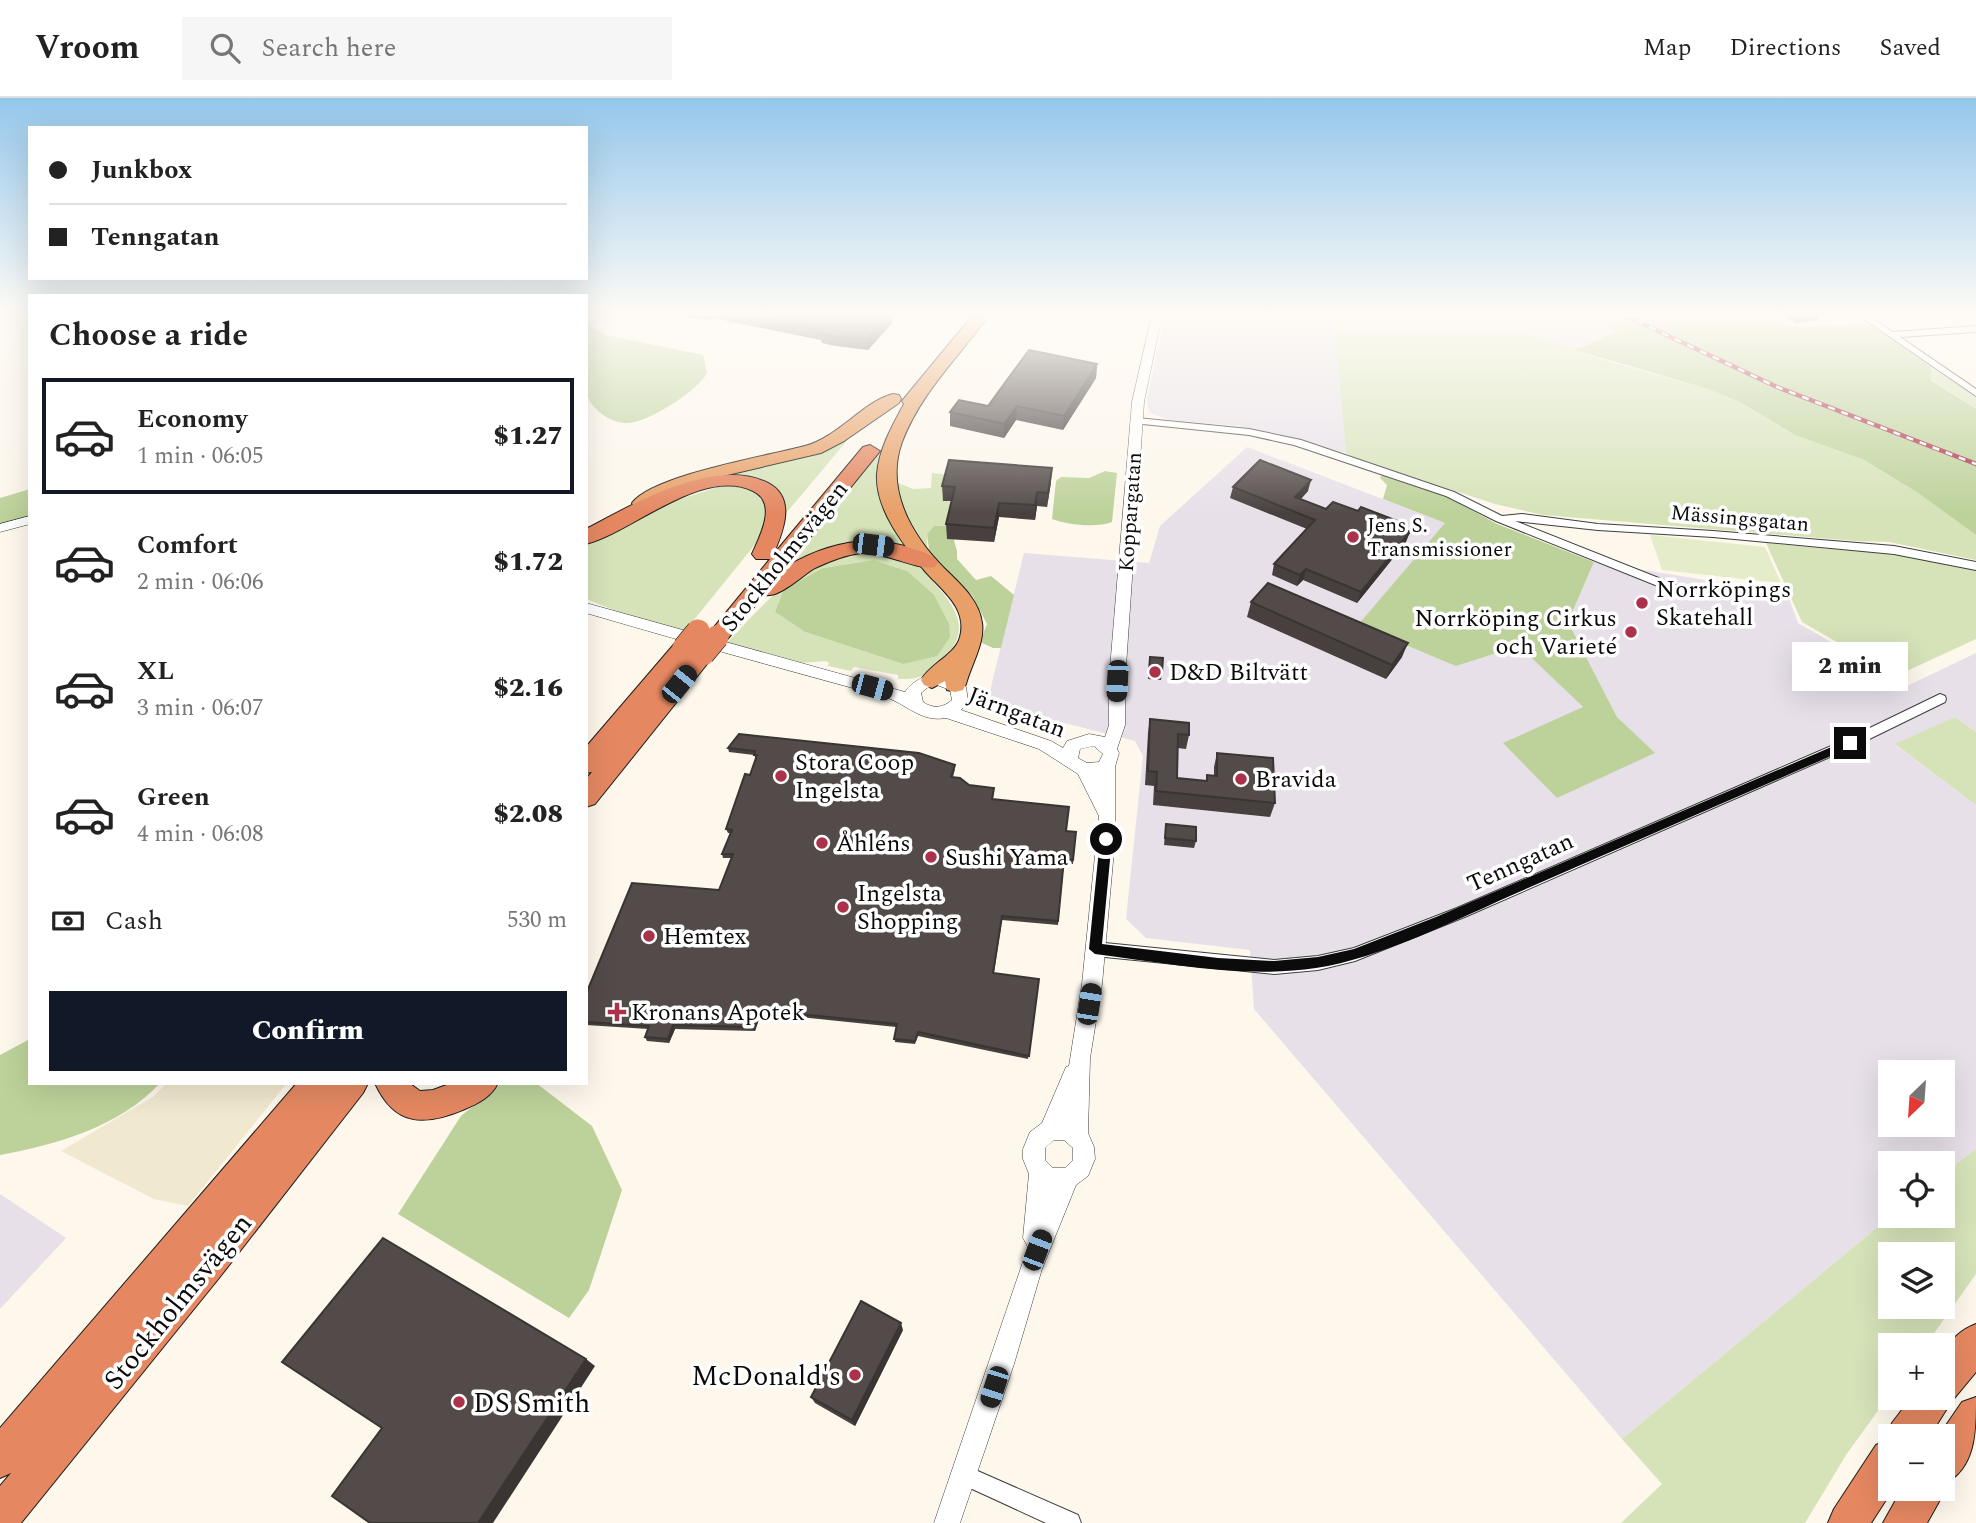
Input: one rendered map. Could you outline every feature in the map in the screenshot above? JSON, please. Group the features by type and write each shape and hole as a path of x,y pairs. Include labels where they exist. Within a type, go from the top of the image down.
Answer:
{"highway":[{"name":"Stockholmsvägen","path":"588,762 700,643 741,608 861,449 892,399 907,382"},
{"name":"Stockholmsvägen","path":"588,794 762,554 926,382"},
{"path":"920,389 888,454 885,466 886,489 894,515 927,562 957,592 970,614 973,630 965,648 958,691"},
{"path":"588,530 672,487 717,472 815,449 850,429 892,399"},
{"path":"588,537 674,494 707,483 745,481 763,487 773,500 776,510 775,523 762,554"},
{"path":"741,608 807,562 841,549 873,545 890,547 927,562"},
{"path":"926,682 965,648"},
{"name":"Stockholmsvägen","path":"0,1458 315,1085"},
{"name":"Stockholmsvägen","path":"0,1517 350,1085"},
{"path":"392,1085 399,1097 422,1106 449,1101 478,1085"},
{"path":"1955,1370 1976,1342"},
{"path":"1955,1446 1976,1416"},
{"path":"1848,1523 1878,1477"},
{"path":"1903,1523 1918,1501"}],"street":[{"name":"Koppargatan","path":"1077,1137 1080,1058 1095,949 1107,815 1108,757 1116,735 1141,382"},
{"name":"Mässingsgatan","path":"1136,421 1236,430 1289,440 1450,494 1500,519 1690,595"},
{"name":"Mässingsgatan","path":"1500,519 1522,517 1598,527 1894,550 1976,565"},
{"path":"0,528 28,521"},
{"path":"592,609 913,701 925,712 947,712 955,707 958,691 947,680 901,686 853,683"},
{"path":"913,701 913,692 926,682"},
{"name":"Järngatan","path":"958,691 969,707 986,716 1084,740"},
{"name":"Tenngatan","path":"1095,949 1274,967 1318,963 1355,954 1474,907 1838,748 1940,699"},
{"name":"Järngatan","path":"947,712 1026,737 1077,765"},
{"path":"1107,815 1070,749 1106,725 1116,712"},
{"path":"1077,765 1099,770 1108,757 1097,740 1084,740"},
{"name":"Koppargatan","path":"1050,1130 1080,1058"},
{"path":"1030,1269 1039,1207 1040,1170 1033,1155 1034,1147 1037,1140 1050,1130 1064,1130 1077,1137 1084,1148 1084,1162 1075,1175 1053,1178 1040,1170"},
{"path":"947,1523 1030,1269 1068,1178"},
{"path":"964,1475 1070,1523"}],"shaded area":[{"path":"1151,382 1339,382 1346,453 1239,426 1170,420 1149,412 1147,399"},
{"path":"1247,447 1445,523 1456,666 1519,646 1583,707 1654,753 1617,717 1568,622 1594,562 1787,593 1798,623 1907,686 1976,653 1976,732 1955,717 1896,745 1976,805 1976,1149 1955,1165 1955,1151 1878,1151 1878,1227 1622,1439 1254,1009 1250,950 1146,938 1126,919 1143,756 1135,741 987,703 1024,553 1149,563 1160,526"},
{"path":"165,1085 285,1085 188,1206 154,1199 61,1151 153,1097"},
{"path":"0,1194 66,1238 0,1309"}],"green space":[{"path":"588,382 700,382 670,406 634,422 613,420 597,410 589,400"},
{"path":"1339,382 1681,382 1740,402 1795,435 1864,460 1918,493 1976,535 1976,560 1889,542 1543,515 1495,504 1354,458 1346,453"},
{"path":"1682,382 1933,382 1976,409 1976,535 1918,493 1864,460 1795,435 1740,402"},
{"path":"1935,382 1953,382 1976,397 1976,409"},
{"path":"856,430 782,518 778,491 771,485 718,474"},
{"path":"883,449 878,468 880,493 913,550 876,542 779,576"},
{"path":"1105,471 1117,473 1112,522 1082,525 1052,519 1056,481 1061,477 1089,478"},
{"path":"932,473 949,475 955,502 950,526 934,526 927,534 927,549 898,511 896,482 913,489 931,488"},
{"path":"1382,474 1444,495 1497,524 1594,562 1568,622 1617,717 1655,753 1557,798 1503,743 1583,707 1519,646 1456,666 1358,625 1445,523 1383,499 1387,485 1380,478"},
{"path":"721,486 739,487 758,496 770,518 761,537 685,631 619,612 588,600 588,543 665,504"},
{"path":"28,490 28,517 0,524 0,498"},
{"path":"934,526 950,526 957,559 976,580 991,576 1014,595 1001,648 993,648 980,642 987,624 972,595 930,556 927,534"},
{"path":"1650,535 1765,547 1781,583 1662,570"},
{"path":"1766,543 1907,556 1976,569 1976,639 1896,676 1802,622"},
{"path":"876,550 913,562 920,566 950,602 958,620 957,639 945,658 930,672 919,677 898,679 898,675 854,667 851,671 828,666 826,661 799,663 727,643 759,609 792,580 830,560","holes":["872,560 907,571 903,664 805,632 775,612 823,568"]},
{"path":"873,560 907,571 934,595 949,624 950,637 937,656 903,664 805,632 775,612 784,590 823,568"},
{"path":"1955,717 1976,732 1976,805 1895,744"},
{"path":"28,1040 28,1085 158,1085 144,1098 107,1122 43,1146 0,1155 0,1055"},
{"path":"500,1085 539,1085 592,1126 622,1190 589,1290 569,1318 398,1214 461,1116"},
{"path":"1976,1149 1976,1274 1955,1304 1955,1242 1878,1242 1878,1319 1944,1319 1934,1333 1878,1333 1878,1410 1846,1455 1805,1523 1621,1523 1662,1484 1622,1439 1878,1227 1955,1228 1955,1165"}],"building":[{"path":"1006,382 1086,382 1064,416 1017,406 1004,424 950,412 959,400 988,406"},
{"path":"949,460 1052,468 1048,493 1037,492 1035,505 999,503 994,528 946,524 955,487 942,486"},
{"name":"Jens S. Transmissioner","path":"1260,460 1311,480 1295,497 1326,509 1333,502 1358,511 1361,507 1405,524 1401,528 1410,532 1361,592 1306,569 1300,575 1274,564 1315,520 1233,487"},
{"path":"1268,583 1408,643 1392,665 1251,602"},
{"path":"1150,657 1163,658 1162,673 1149,672"},
{"path":"1150,719 1189,723 1189,735 1178,734 1177,778 1207,781 1207,775 1217,776 1217,753 1273,758 1275,803 1156,791 1157,772 1148,771"},
{"name":"Ingelsta Shopping","path":"739,734 919,753 955,765 951,777 960,778 969,785 994,788 992,799 1069,807 1066,831 1076,832 1073,860 1064,859 1058,921 1002,916 993,973 1039,979 1029,1056 918,1032 915,1041 894,1039 897,1024 759,1010 754,1027 673,1025 668,1039 645,1037 649,1026 588,1022 588,989 632,883 719,890 733,854 722,854 732,830 726,829 745,774 750,775 757,755 754,755 755,751 728,748"},
{"path":"1166,824 1196,827 1196,841 1165,838"},
{"name":"DS Smith","path":"383,1238 586,1359 478,1523 370,1523 332,1496 382,1428 282,1362"},
{"name":"McDonald's","path":"861,1301 901,1323 852,1420 811,1397"}],"railway":[{"path":"1765,382 1976,464"}],"place":[{"name":"Jens S. Transmissioner","path":"1353,537"},
{"name":"Norrköpings Skatehall","path":"1642,603"},
{"name":"Norrköping Cirkus och Varieté","path":"1631,632"},
{"name":"D&D Biltvätt","path":"1155,672"},
{"name":"Stora Coop Ingelsta","path":"781,776"},
{"name":"Bravida","path":"1241,779"},
{"name":"Åhléns","path":"822,843"},
{"name":"Sushi Yama","path":"931,857"},
{"name":"Ingelsta Shopping","path":"843,907"},
{"name":"Hemtex","path":"649,936"},
{"name":"Kronans Apotek","path":"617,1012"},
{"name":"McDonald's","path":"855,1375"},
{"name":"DS Smith","path":"459,1402"}],"route":[{"path":"1106,839 1095,949 1274,967 1318,963 1355,954 1397,939 1850,743"}]}
